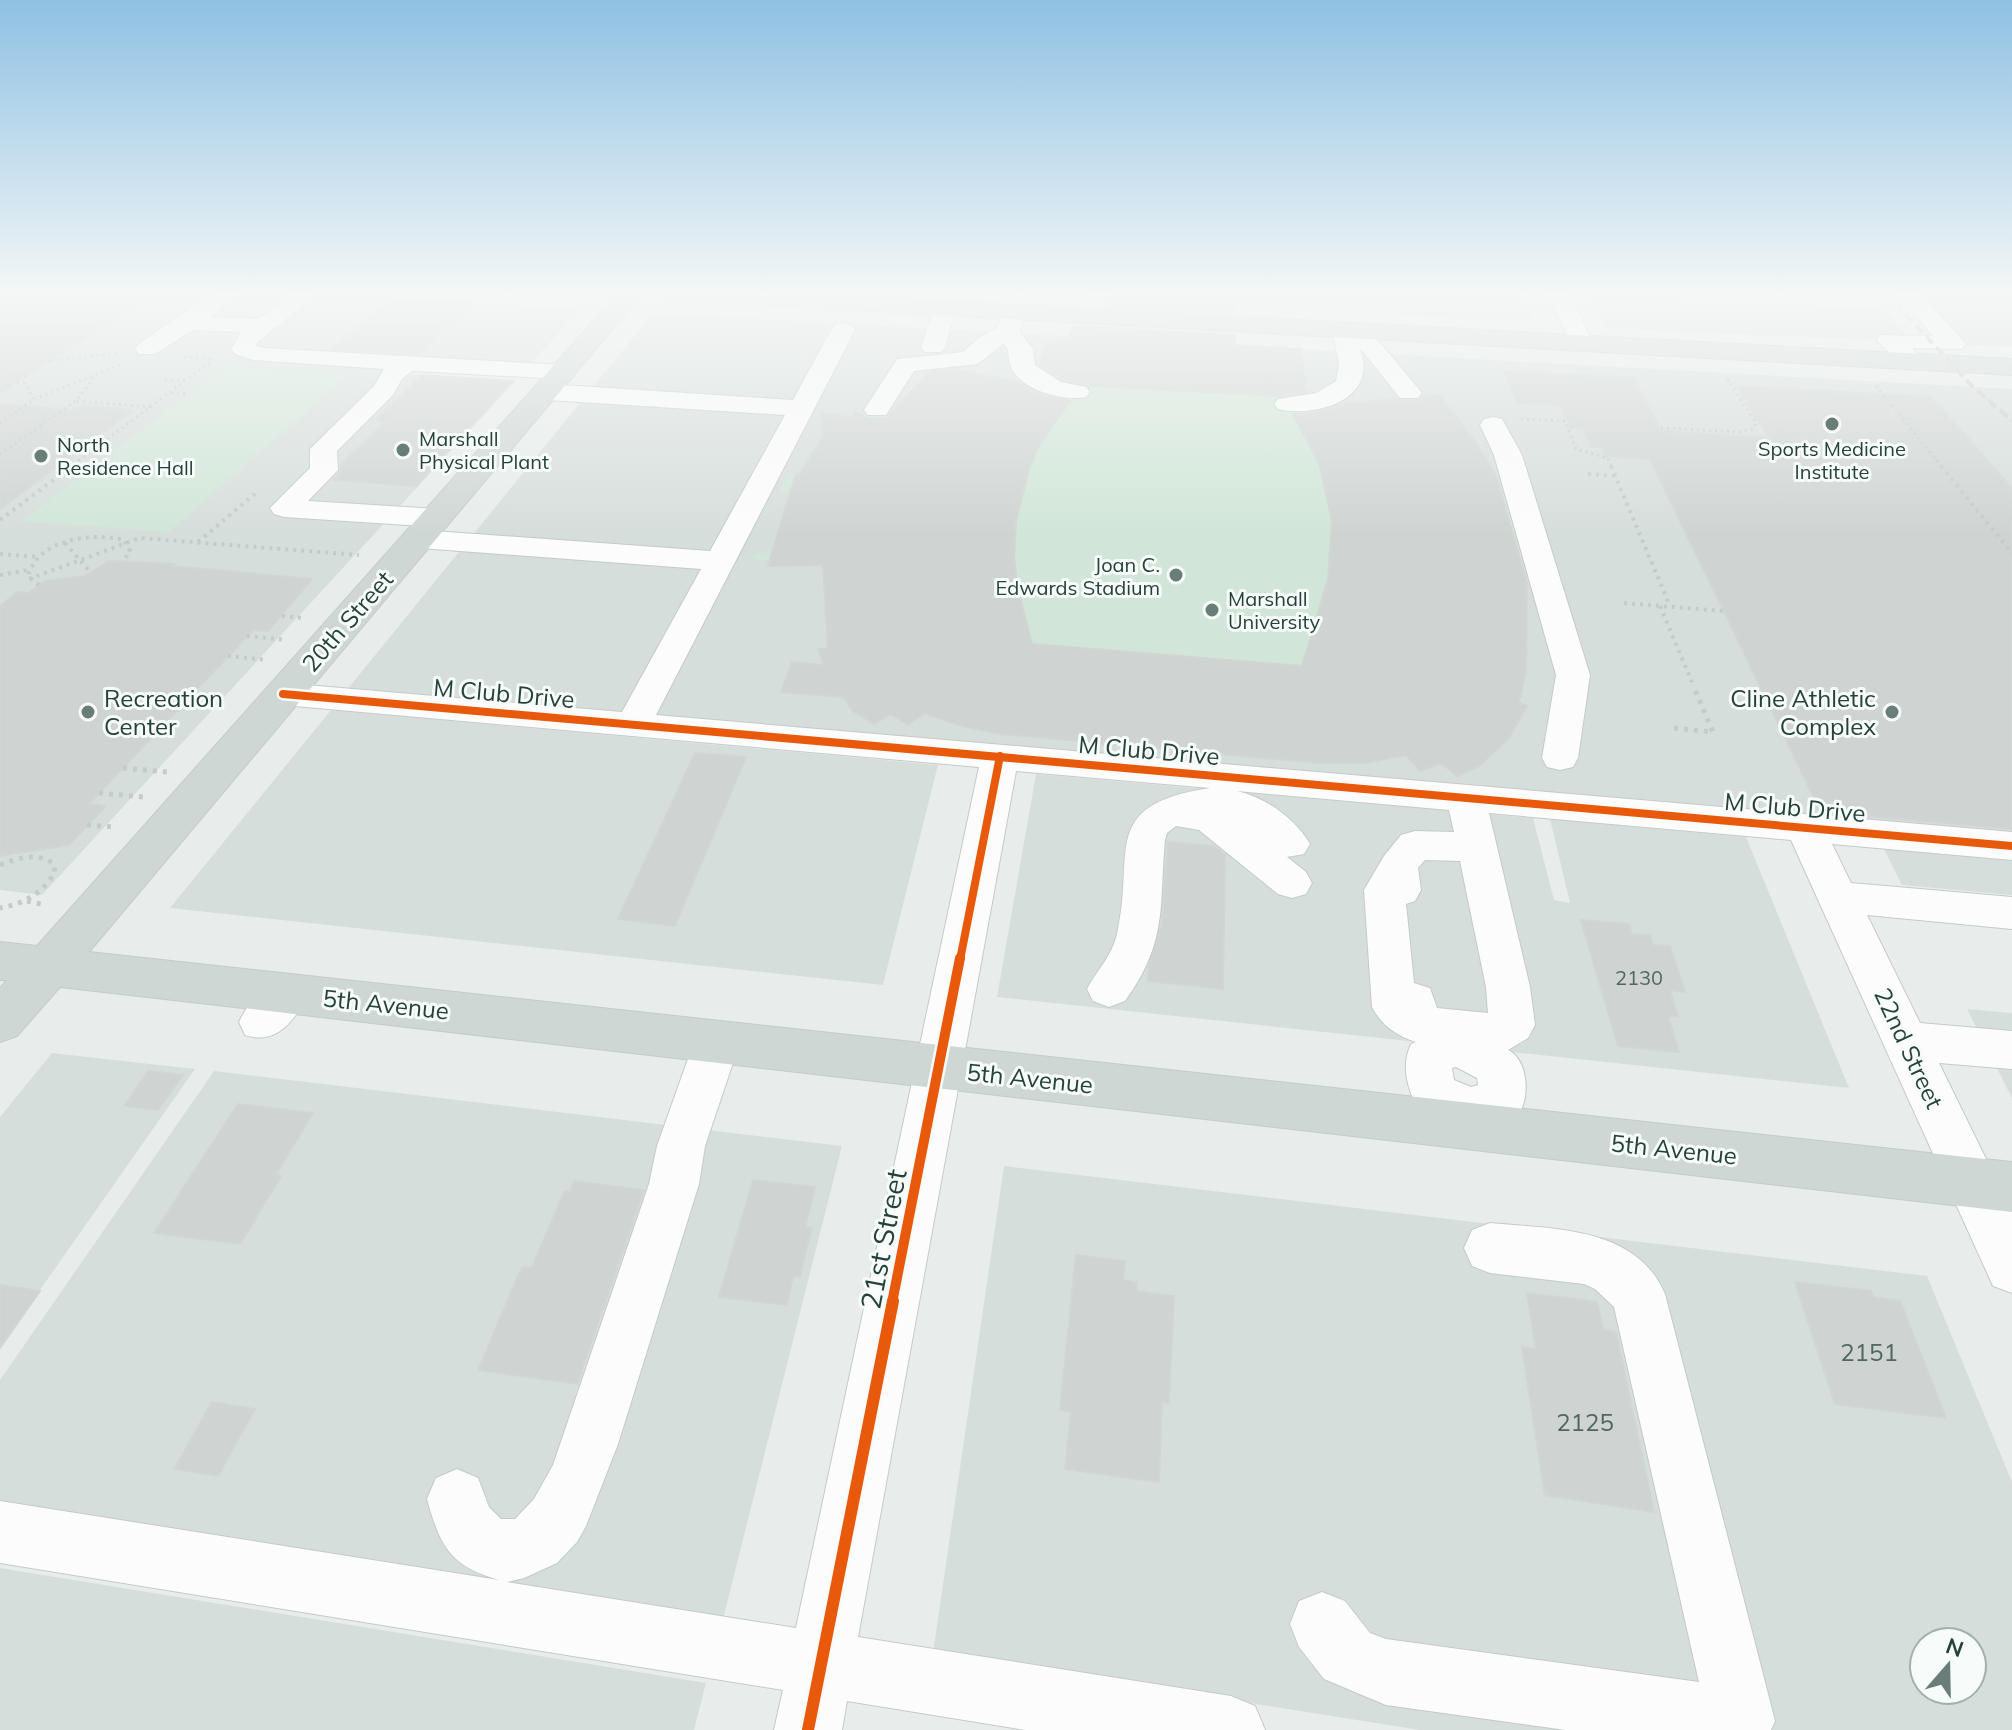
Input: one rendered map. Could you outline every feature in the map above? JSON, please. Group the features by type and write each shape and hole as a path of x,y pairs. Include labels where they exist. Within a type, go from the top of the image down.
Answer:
{"main road":[{"name":"20th Street","path":"0,1022 24,964 276,677 429,528 564,373"},
{"name":"5th Avenue","path":"24,964 274,1007 717,1042 940,1067 1470,1118 1992,1185"}],"street":[{"path":"395,373 384,390 323,449 324,470 284,508 720,561"},
{"path":"483,373 802,408"},
{"path":"633,725 821,373"},
{"path":"877,410 900,373"},
{"path":"1030,373 1055,389 1077,392"},
{"path":"1287,404 1331,397 1345,386 1351,373"},
{"path":"1387,373 1409,393"},
{"path":"1507,422 1508,455 1573,675 1560,758"},
{"name":"M Club Drive","path":"276,677 633,725 2012,846"},
{"name":"21st Street","path":"808,1730 1000,756"},
{"path":"1437,1025 1503,1033 1512,1025 1508,987 1466,798"},
{"path":"1109,989 1128,966 1138,946 1148,832 1154,822 1204,800 1244,805 1259,813 1291,864"},
{"name":"22nd Street","path":"1805,828 1906,1041 1992,1185 2012,1268"},
{"path":"1470,1118 1504,1096 1498,1067 1437,1025 1394,1007 1384,890 1415,845 1479,847"},
{"path":"1398,866 1408,942"},
{"path":"1967,909 1986,883 2012,885"},
{"path":"1839,897 2012,913"},
{"path":"1906,1041 2012,1050"},
{"path":"457,1499 466,1532 484,1546 508,1552 544,1535 556,1516 587,1451 674,1184 681,1146 717,1042"},
{"path":"1322,1624 1347,1656 1386,1672 1741,1721 1638,1294 1625,1279 1608,1267 1590,1261 1490,1248"},
{"path":"0,1532 1231,1730"}],"path":[{"path":"0,423 34,399 99,373"},
{"path":"0,520 196,373"},
{"path":"0,454 76,401 95,375"},
{"path":"1868,376 2012,553"},
{"path":"165,380 185,381"},
{"path":"1661,428 1739,432 1753,429 1756,423 1728,380 1743,381"},
{"path":"17,382 24,383 34,399"},
{"path":"1863,387 1878,388"},
{"path":"170,393 188,394"},
{"path":"76,401 151,407"},
{"path":"1507,422 1565,421 1576,449 1608,458 1670,606"},
{"path":"1588,474 1615,476"},
{"path":"197,543 266,484"},
{"path":"0,575 28,570 38,557 65,543 103,536 128,543 130,551 123,562"},
{"path":"29,579 140,538 364,556"},
{"path":"65,543 91,573"},
{"path":"0,554 38,557"},
{"path":"28,570 29,579"},
{"path":"29,579 39,585"},
{"path":"1624,603 1723,611"},
{"path":"1660,606 1713,732 1674,728"},
{"path":"282,616 307,618"},
{"path":"247,636 287,640"},
{"path":"228,656 276,677"},
{"path":"123,768 167,772"},
{"path":"99,793 144,797"},
{"path":"87,825 116,827"},
{"path":"0,865 33,856 46,858 53,863 55,872 50,882 26,900 0,908"},
{"path":"26,900 45,905"}],"shaded area":[{"path":"0,373 392,373 515,381 42,895 0,890"},
{"name":"Marshall University","path":"604,373 1721,373 2012,389 2012,838 346,691"},
{"path":"331,710 938,765 883,985 170,908"},
{"path":"1036,774 1533,818 1554,900 1570,903 1550,819 1746,837 1849,1088 997,997"},
{"path":"1884,849 2012,860 2012,895 1902,885"},
{"path":"1967,1009 2012,1013 2012,1098"},
{"path":"52,1053 195,1069 0,1347 0,1117"},
{"path":"214,1071 842,1146 723,1619 0,1506 0,1380"},
{"path":"1004,1166 1927,1276 2012,1482 2012,1730 1420,1730 933,1653"},
{"path":"0,1568 706,1683 694,1730 0,1730"}],"green space":[{"path":"216,373 350,374 169,532 22,521"},
{"name":"Joan C. Edwards Stadium","path":"932,373 971,373 1074,394 1084,385 1280,397 1290,408 1439,395 1488,465 1518,539 1526,578 1528,618 1526,660 1519,703 1527,706 1509,738 1420,771 1406,755 1364,763 925,713 908,725 891,714 874,724 840,692 818,649 828,647 824,593 827,565 783,566 783,560 757,560 751,556 786,552 786,547 772,547 793,493 780,491 789,473 801,474 832,424 822,416 851,418 856,412 889,417"}],"building":[{"path":"0,373 31,373 0,393"},
{"name":"Joan C. Edwards Stadium","path":"929,373 973,373 1020,383 1043,395 1070,401 1039,446 1029,469 1016,521 1014,556 1017,585 1032,644 1302,666 1328,579 1332,521 1320,466 1293,414 1316,413 1342,404 1397,399 1418,401 1423,397 1439,395 1477,444 1496,476 1527,583 1526,670 1519,703 1527,706 1509,738 1479,766 1457,776 1441,763 1420,771 1406,755 1364,763 1318,763 1002,734 961,726 924,713 908,725 891,714 874,724 853,711 843,697 781,692 792,662 824,665 818,649 828,648 823,565 768,566 796,474 800,474 822,438 822,413 852,418 856,412 868,418 886,418"},
{"path":"1053,373 1304,373 1306,392 1277,396 1089,386 1062,379"},
{"name":"Cline Athletic Complex","path":"1505,373 1634,378 1661,431 1769,438 1736,386 1932,397 2012,488 2012,829 1821,812 1650,459 1606,456 1602,447 1591,447 1583,428 1570,428 1561,405 1516,403"},
{"name":"Marshall Physical Plant","path":"422,375 513,381 416,486 333,480 340,472 341,465 386,421 375,420"},
{"name":"North Residence Hall","path":"0,404 76,410 82,406 126,409 122,412 130,412 0,509"},
{"name":"Recreation Center","path":"109,561 175,564 172,566 312,579 268,631 253,630 89,804 106,806 69,845 0,856 0,606 17,592 28,593 45,581 85,576"},
{"path":"695,753 746,757 675,926 618,919"},
{"path":"1168,842 1214,846 1225,855 1223,989 1148,981 1149,966 1162,924"},
{"path":"1581,920 1629,924 1632,934 1650,935 1653,945 1670,946 1685,992 1670,990 1678,1017 1668,1016 1679,1052 1618,1046"},
{"path":"148,1071 183,1075 158,1110 124,1106"},
{"path":"238,1104 313,1113 276,1174 281,1176 240,1244 154,1233"},
{"path":"753,1180 815,1187 805,1227 812,1227 800,1277 793,1276 787,1305 719,1297"},
{"path":"574,1181 644,1190 577,1384 478,1370 522,1267 532,1268 564,1192 570,1192"},
{"path":"1076,1255 1125,1261 1123,1280 1137,1282 1136,1291 1174,1296 1169,1403 1162,1401 1159,1482 1065,1469 1071,1412 1060,1410"},
{"path":"1795,1282 1871,1291 1873,1297 1900,1301 1946,1418 1835,1404"},
{"path":"0,1285 40,1291 0,1348"},
{"path":"1527,1293 1597,1302 1603,1330 1616,1332 1654,1512 1545,1495 1522,1347 1536,1349"},
{"path":"212,1402 255,1409 218,1476 174,1469"}],"railway":[{"path":"1960,373 2012,421"}],"cycle path":[{"path":"283,694 2012,846"},
{"path":"808,1730 1000,756"}],"place":[{"name":"Sports Medicine Institute","path":"1832,424"},
{"name":"Marshall Physical Plant","path":"403,450"},
{"name":"North Residence Hall","path":"41,456"},
{"name":"Joan C. Edwards Stadium","path":"1176,575"},
{"name":"Marshall University","path":"1212,610"},
{"name":"Recreation Center","path":"88,712"},
{"name":"Cline Athletic Complex","path":"1892,712"}]}
